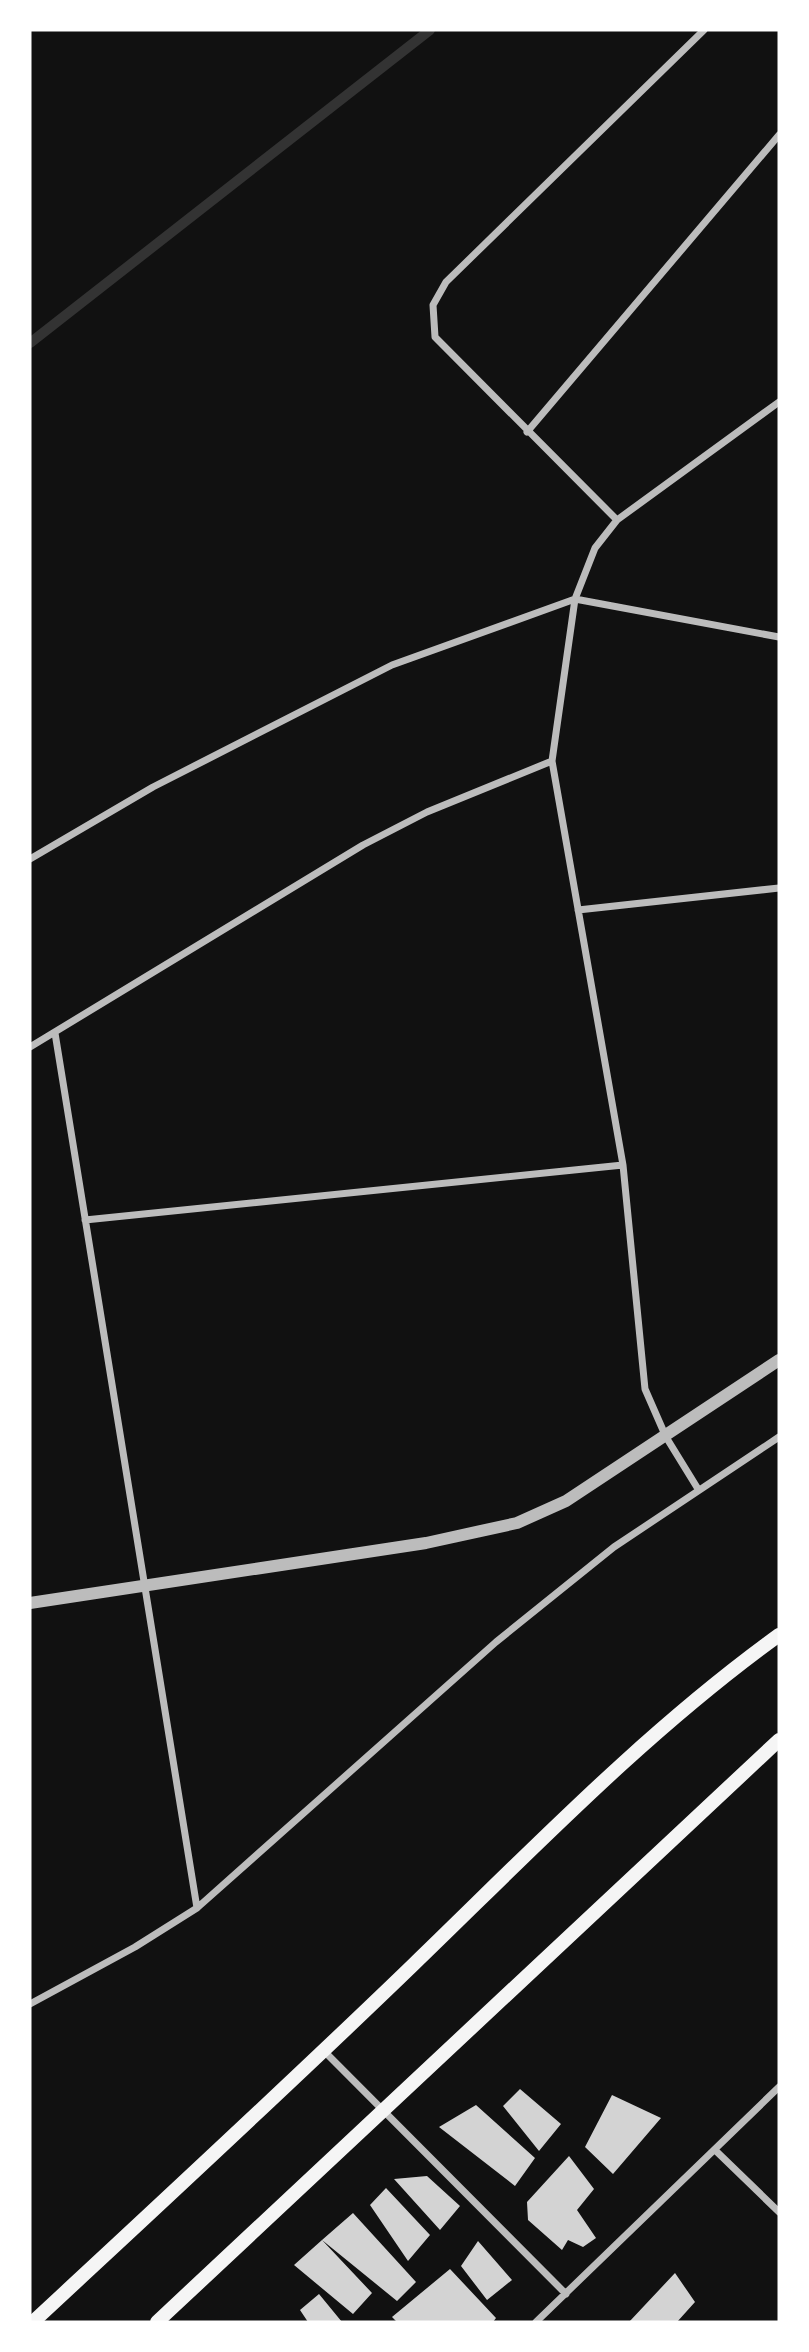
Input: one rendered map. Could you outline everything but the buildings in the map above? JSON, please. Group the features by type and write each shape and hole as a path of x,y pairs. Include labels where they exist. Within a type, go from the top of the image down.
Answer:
{"main road":[{"path":"33,2322 324,2051 662,1728 728,1672 779,1635"},
{"path":"157,2322 779,1740"}],"street":[{"path":"617,520 435,337 433,305 446,282 704,30"},
{"path":"527,432 779,135"},
{"path":"698,1489 666,1437 645,1389 622,1165 552,761 575,599 596,548 617,520 779,402"},
{"path":"30,859 153,787 392,665 575,599 779,636"},
{"path":"30,1047 363,845 427,811 552,761"},
{"path":"578,910 779,888"},
{"path":"54,1033 197,1908"},
{"path":"85,1220 622,1165"},
{"path":"30,1603 425,1543 506,1526 566,1501 779,1360"},
{"path":"30,2004 135,1947 197,1908 496,1642 614,1547 779,1437"},
{"path":"324,2051 566,2294"},
{"path":"542,2320 779,2087"},
{"path":"715,2150 779,2213"}],"waterway":[{"path":"30,343 430,30"}]}
